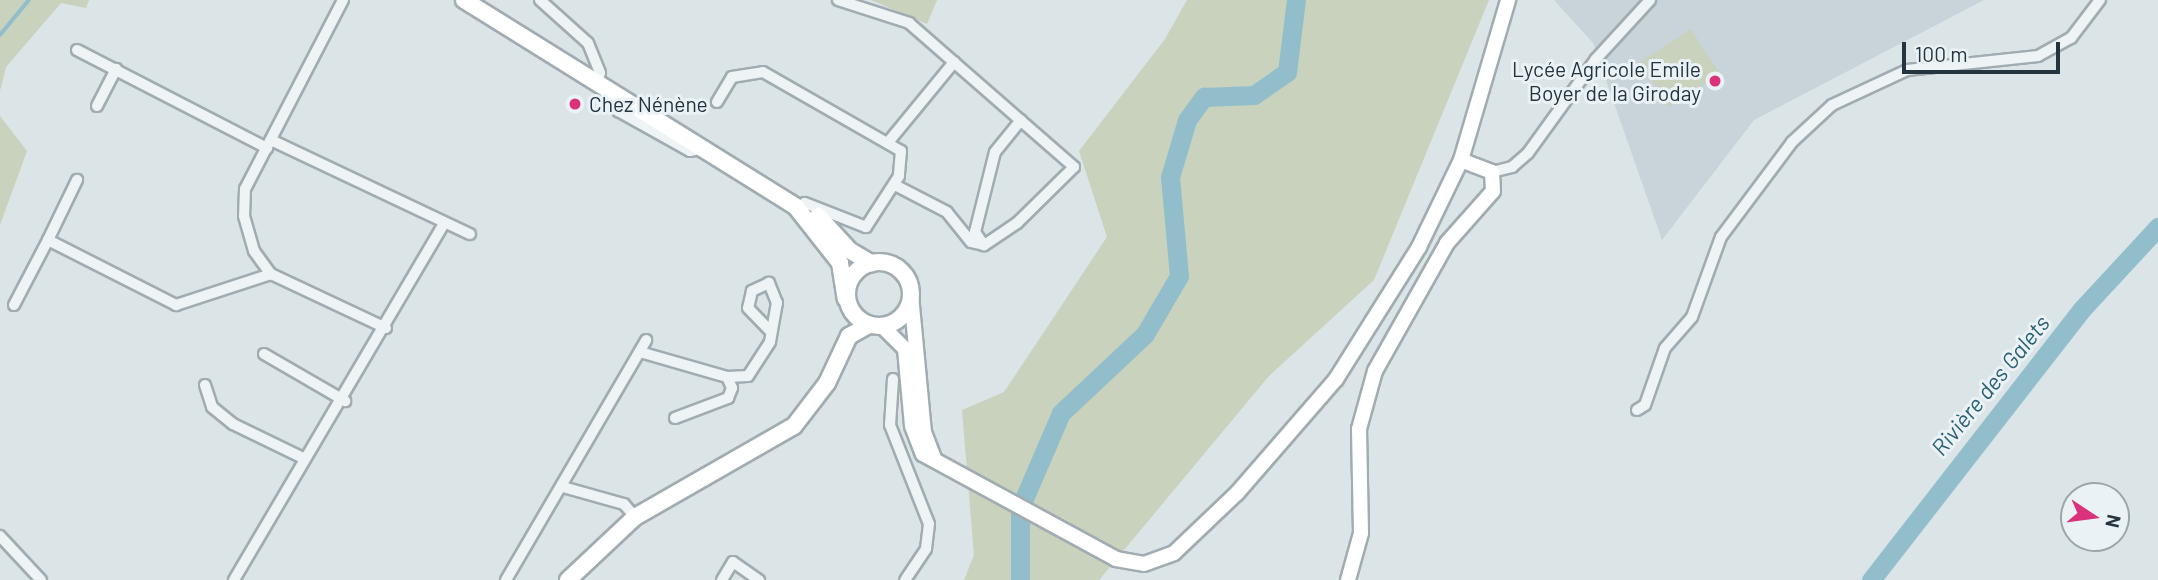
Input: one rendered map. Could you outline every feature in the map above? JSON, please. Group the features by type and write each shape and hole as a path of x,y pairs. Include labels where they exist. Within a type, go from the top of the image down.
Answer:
{"main road":[{"path":"464,0 805,203 849,250 871,263 894,266 911,295 924,432 938,464"},
{"path":"479,0 599,78 613,92 796,207 817,228 840,263 848,303 876,326 903,342 915,443 938,464 1103,553 1144,564 1174,553 1289,436 1336,379 1419,247 1461,160 1508,0"},
{"path":"1348,580 1361,533 1364,399 1436,260 1493,191 1492,172 1461,160"},
{"path":"836,359 852,276 871,263"},
{"path":"568,580 635,517 777,441 811,407 849,336 902,317 911,295"}],"street":[{"path":"342,0 242,200 254,251 271,274 386,328"},
{"path":"540,0 588,43 599,78"},
{"path":"838,0 908,23 1074,167 1017,223 984,245 947,212 895,185"},
{"path":"1492,172 1512,167 1528,153 1596,59 1650,0"},
{"path":"1637,410 1645,405 1665,348 1692,317 1721,237 1792,142 1832,105 1907,70 2038,57 2071,38 2099,0"},
{"path":"77,50 269,144 470,234"},
{"path":"890,139 954,62"},
{"path":"97,106 116,69"},
{"path":"717,102 732,77 763,72 890,139 904,161 895,185 866,227 827,216 805,203"},
{"path":"971,234 995,152 1021,120"},
{"path":"14,304 78,180"},
{"path":"234,580 303,458 345,401 444,223"},
{"path":"48,240 176,305 271,274"},
{"path":"640,352 727,377 753,373 767,353 770,331"},
{"path":"506,580 646,340"},
{"path":"893,379 908,372 918,353"},
{"path":"264,354 345,401"},
{"path":"890,368 893,379 890,425 929,524 926,549 905,580"},
{"path":"675,418 728,398 732,388 727,377"},
{"path":"205,385 212,407 233,424 303,458"},
{"path":"563,486 624,504 635,517"},
{"path":"0,536 41,580"},
{"path":"722,580 733,562 743,575 760,580"}],"shaded area":[{"name":"Lycée Agricole Emile Boyer de la Giroday","path":"1554,0 1984,0 1754,120 1662,240 1593,43"}],"green space":[{"path":"0,0 89,0 86,8 61,3 6,67 0,91"},
{"path":"871,0 937,0 927,24"},
{"path":"1187,0 1489,0 1374,280 1269,376 1099,580 964,580 974,555 962,410 1004,392 1107,237 1079,151 1165,39"},
{"path":"1691,29 1720,73 1669,107 1640,62"},
{"path":"0,116 27,151 0,225"}],"waterway":[{"path":"0,35 29,0"},
{"path":"1020,580 1020,508 1061,413 1145,334 1179,276 1170,177 1187,120 1204,97 1254,95 1287,72 1296,0"},
{"name":"Rivière des Galets","path":"1871,580 2082,309 2158,227"}],"place":[{"name":"Lycée Agricole Emile Boyer de la Giroday","path":"1715,81"},
{"name":"Chez Nénène","path":"575,104"}]}
